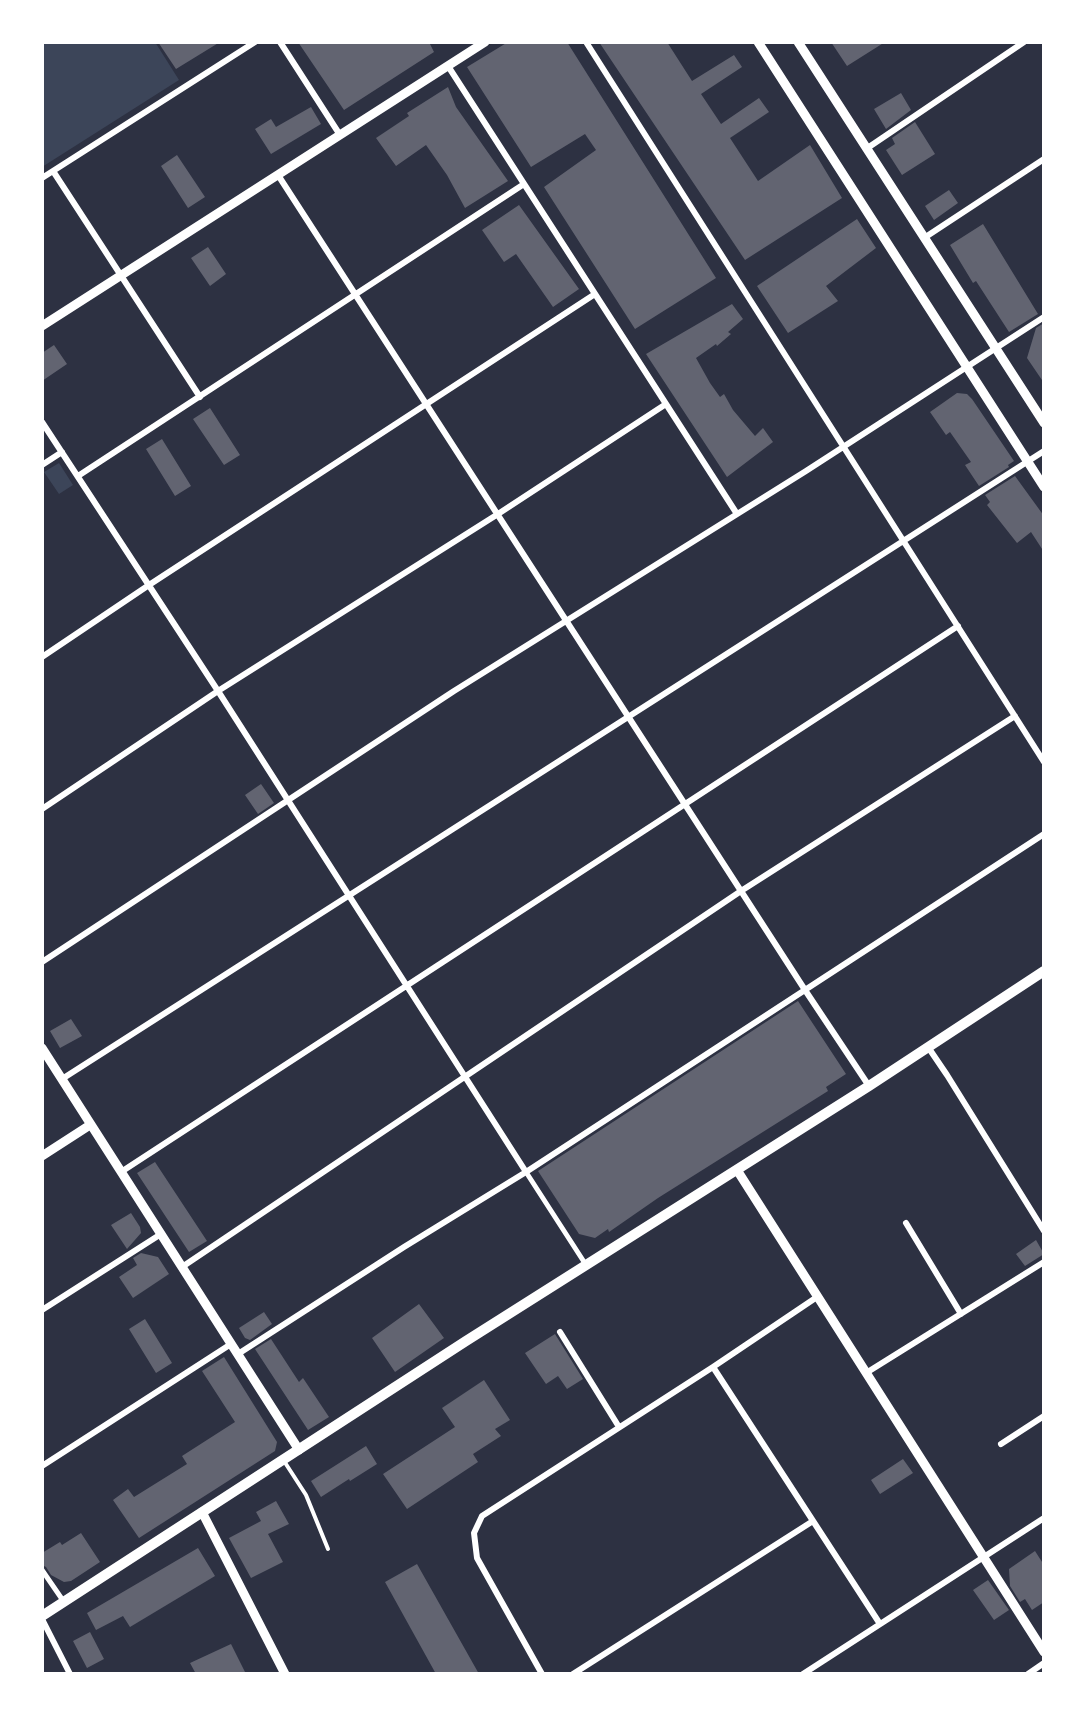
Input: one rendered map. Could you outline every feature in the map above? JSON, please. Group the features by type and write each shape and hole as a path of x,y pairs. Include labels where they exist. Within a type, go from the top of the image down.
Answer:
{"main road":[{"path":"42,1617 586,1265 869,1086 1044,971"}],"street":[{"path":"42,178 255,42"},
{"path":"280,42 340,135"},
{"path":"42,326 485,42"},
{"path":"586,42 1044,762"},
{"path":"758,42 1044,487"},
{"path":"798,42 1044,423"},
{"path":"866,148 1024,42"},
{"path":"448,66 737,514"},
{"path":"924,238 1044,159"},
{"path":"53,171 200,397"},
{"path":"278,175 869,1086"},
{"path":"78,476 524,184"},
{"path":"42,657 148,585 595,294"},
{"path":"42,962 454,692 843,447 1044,317"},
{"path":"42,809 218,691 498,514 666,404"},
{"path":"42,422 218,691 586,1265"},
{"path":"62,1079 1044,451"},
{"path":"42,465 62,452"},
{"path":"121,1172 958,626"},
{"path":"182,1268 741,891 1015,716"},
{"path":"238,1354 526,1172 1044,834"},
{"path":"928,1047 1044,1231"},
{"path":"42,1048 299,1450"},
{"path":"42,1156 90,1125"},
{"path":"736,1170 1044,1652"},
{"path":"906,1223 961,1314"},
{"path":"42,1310 161,1234"},
{"path":"866,1373 1044,1262"},
{"path":"542,1674 477,1558 474,1533 482,1516 817,1297"},
{"path":"560,1332 619,1428"},
{"path":"42,1466 231,1344"},
{"path":"713,1367 880,1624"},
{"path":"1001,1444 1044,1416"},
{"path":"202,1512 285,1674"},
{"path":"803,1674 1044,1518"},
{"path":"573,1674 813,1521"},
{"path":"42,1570 64,1602"},
{"path":"42,1617 70,1674"},
{"path":"1028,1674 1044,1664"}],"lane":[{"path":"283,1460 306,1495 328,1549"}],"shaded area":[{"path":"42,42 155,42 179,80 42,167"},
{"path":"59,463 73,485 59,494 44,472"}],"building":[{"path":"158,42 220,42 176,69"},
{"path":"298,42 429,42 434,52 344,110"},
{"path":"508,42 567,42 716,278 635,329 544,187 596,150 585,134 531,167 467,67"},
{"path":"599,42 667,42 692,81 734,55 742,67 701,94 721,124 759,98 769,112 730,138 758,181 810,145 842,198 745,260"},
{"path":"831,42 885,42 847,66"},
{"path":"448,87 456,107 508,181 465,208 447,175 426,145 396,166 376,138 409,116 407,113"},
{"path":"901,93 911,110 886,129 874,109"},
{"path":"311,107 321,124 271,154 255,129 271,119 276,127"},
{"path":"915,122 935,154 902,175 886,150 895,144 892,138"},
{"path":"177,155 205,197 188,208 161,166"},
{"path":"949,190 958,203 934,220 925,206"},
{"path":"519,205 579,289 553,307 516,254 504,262 482,230"},
{"path":"857,219 876,248 826,286 838,301 788,333 757,286"},
{"path":"983,224 1038,314 1009,332 976,281 973,283 950,245"},
{"path":"208,247 226,274 210,286 191,258"},
{"path":"732,304 743,319 717,346 716,344 696,358 720,397 724,394 733,410 755,436 763,428 773,442 727,477 646,354"},
{"path":"1044,323 1044,383 1027,358 1036,328"},
{"path":"54,345 67,364 42,381 42,353"},
{"path":"957,393 967,394 972,399 1014,461 1008,465 1009,467 979,486 965,465 971,462 950,432 946,435 930,412"},
{"path":"210,408 240,455 224,465 193,419"},
{"path":"162,439 191,486 175,496 146,449"},
{"path":"1015,476 1044,516 1044,552 1031,532 1017,543 987,505 990,502 985,495"},
{"path":"261,784 274,803 258,814 245,795"},
{"path":"798,1001 846,1074 826,1087 828,1091 658,1198 609,1232 608,1229 595,1238 579,1234 538,1171"},
{"path":"71,1019 82,1036 60,1048 50,1031"},
{"path":"155,1162 207,1241 189,1252 137,1173"},
{"path":"131,1213 141,1233 127,1249 111,1225"},
{"path":"1036,1240 1044,1254 1025,1266 1016,1254"},
{"path":"141,1253 158,1257 169,1274 133,1298 119,1277 137,1265 133,1258"},
{"path":"419,1304 444,1338 395,1372 372,1338"},
{"path":"264,1312 272,1324 250,1340 245,1338 239,1328"},
{"path":"145,1319 172,1363 156,1373 129,1329"},
{"path":"555,1334 583,1379 567,1389 558,1376 546,1384 525,1353"},
{"path":"271,1339 299,1382 303,1378 329,1417 308,1430 255,1349"},
{"path":"224,1357 277,1442 275,1451 139,1538 113,1500 128,1489 134,1497 187,1464 182,1456 235,1422 202,1371"},
{"path":"484,1380 510,1420 495,1429 501,1436 473,1454 478,1462 407,1509 383,1474 455,1427 442,1408"},
{"path":"366,1446 377,1464 321,1497 311,1481"},
{"path":"903,1459 913,1473 880,1494 871,1480"},
{"path":"276,1501 289,1524 268,1534 283,1562 251,1578 229,1538 261,1521 256,1512"},
{"path":"81,1533 100,1562 71,1581 64,1582 51,1575 42,1565 42,1553 60,1542 62,1545"},
{"path":"198,1548 215,1576 130,1627 123,1616 96,1630 87,1613"},
{"path":"1035,1551 1044,1565 1044,1602 1032,1610 1025,1599 1020,1602 1010,1586 1009,1569"},
{"path":"417,1564 479,1674 436,1674 385,1582"},
{"path":"988,1580 1009,1610 994,1620 973,1590"},
{"path":"90,1632 104,1659 87,1668 73,1641"},
{"path":"231,1644 246,1674 196,1674 190,1663"}]}
